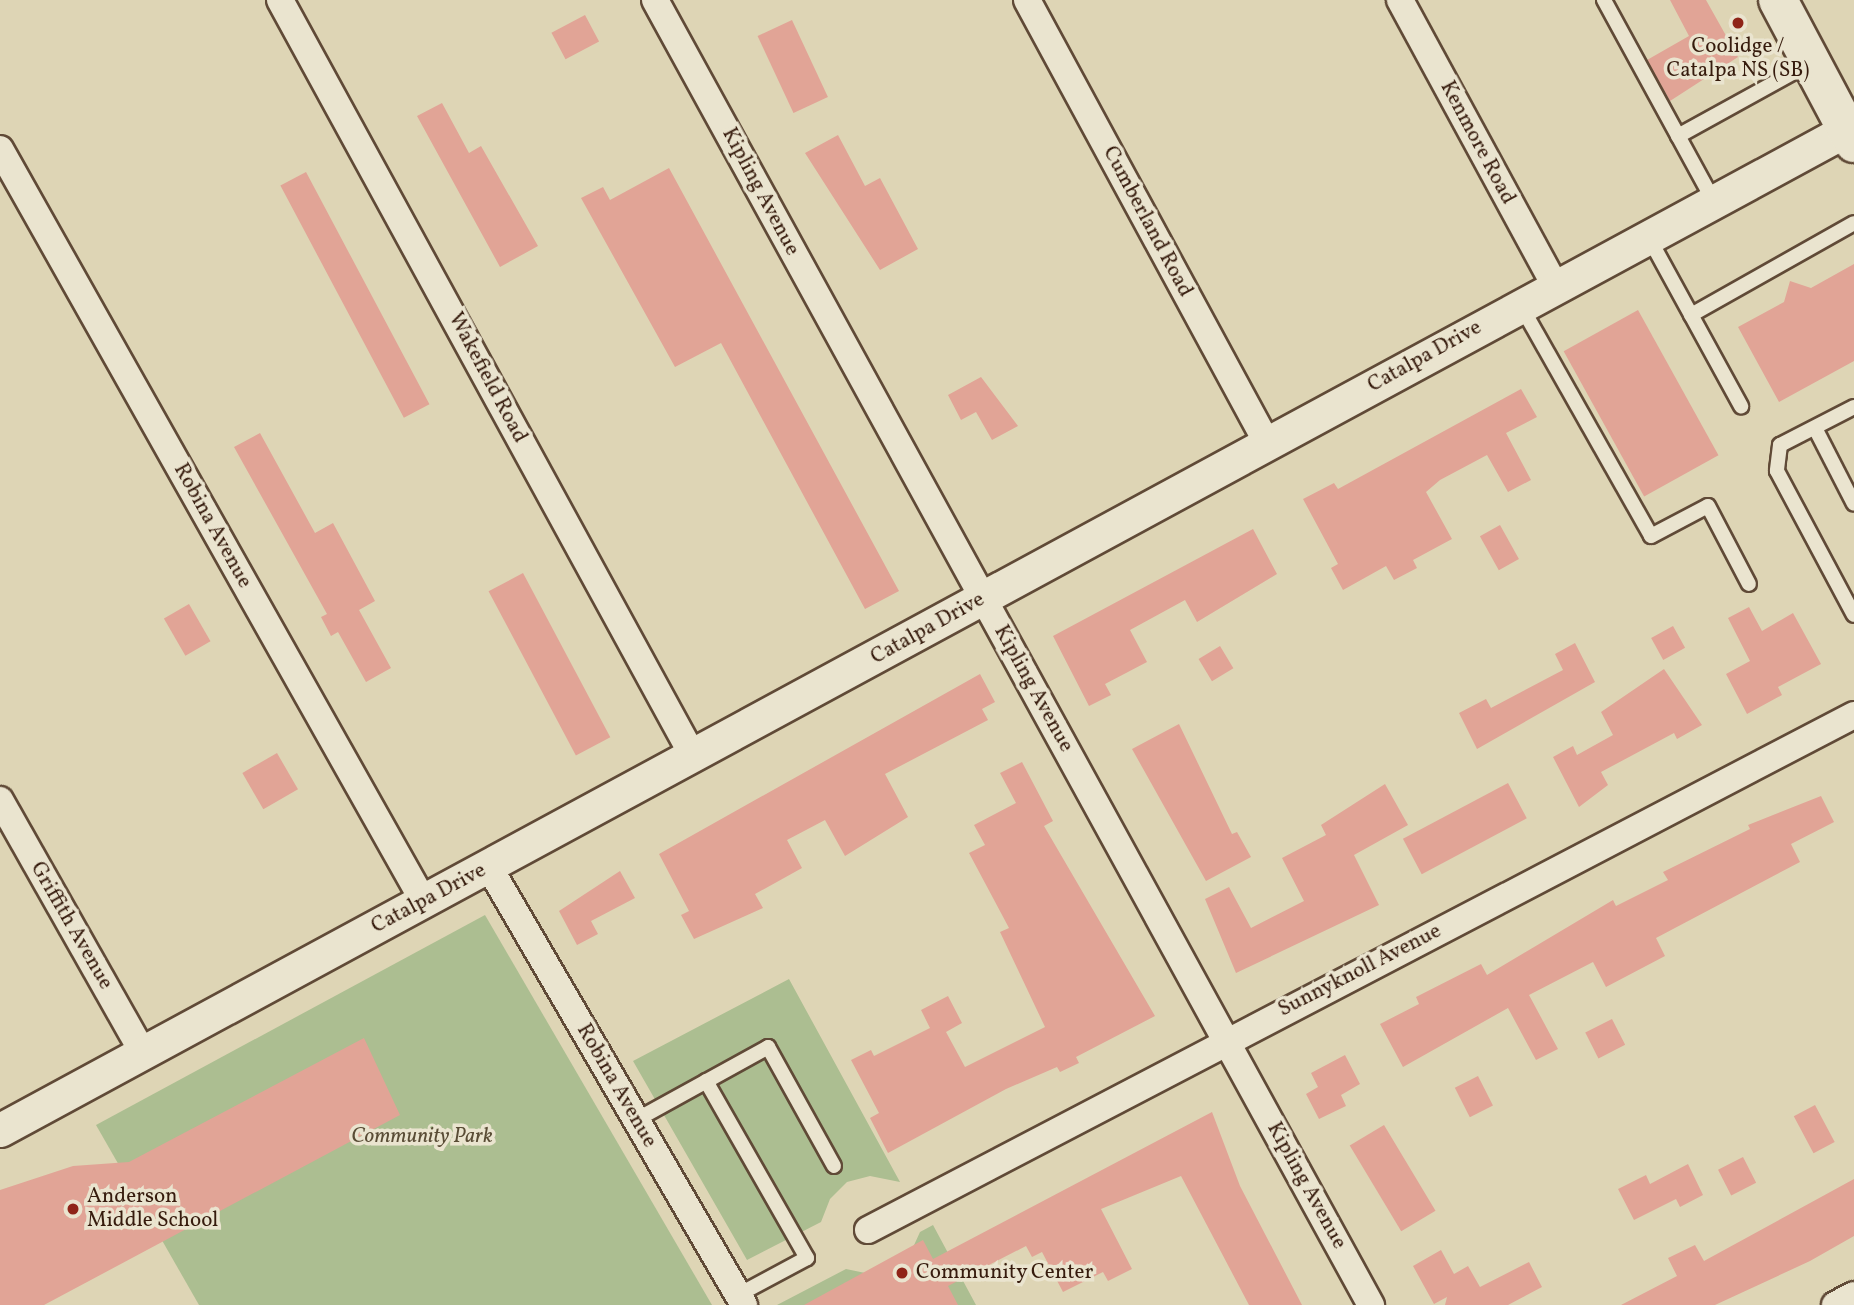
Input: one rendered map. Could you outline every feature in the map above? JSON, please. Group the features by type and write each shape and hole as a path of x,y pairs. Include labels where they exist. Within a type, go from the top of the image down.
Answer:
{"main road":[{"path":"1778,0 1852,133"}],"street":[{"name":"Wakefield Road","path":"280,0 693,756"},
{"name":"Kipling Avenue","path":"654,0 1371,1305"},
{"name":"Cumberland Road","path":"1027,0 1268,443"},
{"name":"Kenmore Road","path":"1399,0 1555,286"},
{"name":"Catalpa Drive","path":"0,1130 489,867 1520,304 1852,133"},
{"name":"Robina Avenue","path":"0,149 424,902"},
{"name":"Sunnyknoll Avenue","path":"868,1230 1226,1040 1854,715"},
{"name":"Griffith Avenue","path":"0,800 143,1053"},
{"name":"Robina Avenue","path":"489,867 741,1300"},
{"path":"1835,1305 1854,1295"}],"lane":[{"path":"1604,0 1714,202"},
{"path":"1678,136 1811,63"},
{"path":"1691,315 1854,223"},
{"path":"1648,239 1741,406"},
{"path":"1520,304 1651,536 1708,506 1749,584"},
{"path":"1854,407 1780,445 1777,471 1854,615"},
{"path":"1815,428 1854,504"},
{"path":"636,1120 768,1047 834,1166"},
{"path":"706,1081 807,1258 741,1300"}],"green space":[{"name":"Community Park","path":"485,915 712,1305 199,1305 96,1125"},
{"path":"789,979 900,1182 870,1176 847,1182 830,1199 821,1222 747,1260 633,1061"},
{"name":"Community Center","path":"933,1225 976,1305 777,1305 846,1269 870,1274 910,1254 920,1232"}],"building":[{"path":"1670,0 1706,0 1738,57 1670,101 1647,60 1689,36"},
{"path":"585,15 599,41 566,59 551,33"},
{"path":"792,20 828,97 793,113 758,36"},
{"path":"442,103 469,153 481,146 538,246 500,267 417,116"},
{"path":"838,135 865,186 880,178 918,249 880,270 805,153"},
{"path":"669,168 899,591 865,609 721,343 675,367 581,198 603,187 610,200"},
{"path":"306,172 429,404 404,418 280,186"},
{"path":"1854,264 1854,361 1779,402 1738,327 1784,302 1790,281 1811,288"},
{"path":"1638,310 1718,455 1644,496 1564,351"},
{"path":"981,377 1018,426 992,440 976,412 961,420 948,395"},
{"path":"1521,389 1537,417 1506,433 1531,480 1508,492 1487,455 1440,480 1426,492 1452,539 1413,560 1417,568 1394,580 1386,566 1343,590 1331,568 1338,564 1303,499 1334,483 1338,489"},
{"path":"260,433 315,533 333,523 375,601 359,610 391,668 366,682 338,632 331,636 321,617 327,614 234,447"},
{"path":"1500,525 1519,559 1499,570 1480,536"},
{"path":"1253,529 1277,574 1197,622 1185,600 1130,630 1147,662 1105,684 1111,695 1089,706 1053,636"},
{"path":"523,573 610,737 576,756 489,591"},
{"path":"189,604 210,641 185,656 164,618"},
{"path":"1749,607 1762,631 1793,613 1821,664 1778,687 1782,695 1747,714 1726,674 1750,661 1728,618"},
{"path":"1673,626 1685,648 1663,660 1651,638"},
{"path":"1575,643 1595,682 1477,749 1459,713 1486,699 1491,708 1563,670 1555,654"},
{"path":"1220,646 1233,668 1212,681 1199,659"},
{"path":"1664,669 1702,725 1677,739 1674,733 1601,772 1608,785 1579,807 1553,757 1573,746 1577,755 1613,735 1601,712"},
{"path":"980,674 995,702 982,709 988,720 885,774 908,817 845,856 825,820 787,840 802,868 755,894 763,908 694,939 681,915 689,911 659,854"},
{"path":"1179,724 1232,834 1237,832 1251,857 1206,881 1132,749"},
{"path":"277,753 298,789 263,809 242,773"},
{"path":"1022,762 1053,821 1044,826 1155,1016 1076,1057 1079,1063 1060,1072 1057,1067 1006,1089 888,1153 870,1118 879,1113 851,1060 871,1050 874,1056 930,1028 921,1010 948,996 962,1023 946,1032 965,1067 1045,1027 1000,932 1009,928 969,853 985,845 974,825 1016,803 1000,773"},
{"path":"1508,783 1527,818 1422,874 1403,839"},
{"path":"1385,784 1408,825 1354,855 1379,905 1236,973 1205,899 1229,887 1251,928 1304,901 1282,858 1326,835 1321,825"},
{"path":"1821,796 1834,822 1791,844 1800,862 1656,938 1665,956 1606,987 1593,962 1529,995 1558,1049 1536,1060 1508,1008 1403,1067 1380,1024 1419,1004 1416,997 1481,964 1487,975 1613,900 1616,906 1668,880 1663,872 1750,829 1748,825"},
{"path":"620,871 635,898 591,921 598,934 577,945 559,911"},
{"path":"1612,1019 1625,1045 1598,1058 1585,1033"},
{"path":"364,1038 400,1115 44,1305 0,1305 0,1190 73,1166 129,1162"},
{"path":"1345,1055 1360,1084 1341,1095 1346,1106 1319,1119 1306,1094 1318,1087 1311,1073"},
{"path":"1478,1076 1493,1105 1470,1117 1455,1088"},
{"path":"1815,1105 1835,1142 1814,1153 1794,1116"},
{"path":"1212,1112 1240,1186 1302,1305 1249,1305 1181,1176 1101,1209 1132,1269 1108,1281 1103,1272 1063,1292 1042,1252 1032,1257 1026,1246 948,1286 958,1305 804,1305 923,1240 933,1259"},
{"path":"1384,1125 1436,1211 1401,1231 1350,1146"},
{"path":"1743,1157 1756,1183 1731,1196 1718,1170"},
{"path":"1688,1164 1703,1195 1680,1207 1676,1199 1634,1220 1618,1189 1646,1175 1650,1184"},
{"path":"1854,1179 1854,1236 1810,1261 1715,1305 1621,1305 1677,1276 1668,1258 1695,1245 1704,1261"},
{"path":"1441,1250 1454,1274 1468,1266 1480,1287 1529,1262 1542,1287 1508,1305 1445,1305 1447,1297 1434,1304 1413,1266"}],"place":[{"name":"Coolidge / Catalpa NS (SB)","path":"1738,23"},
{"name":"Anderson Middle School","path":"73,1209"},
{"name":"Community Center","path":"902,1273"}]}
